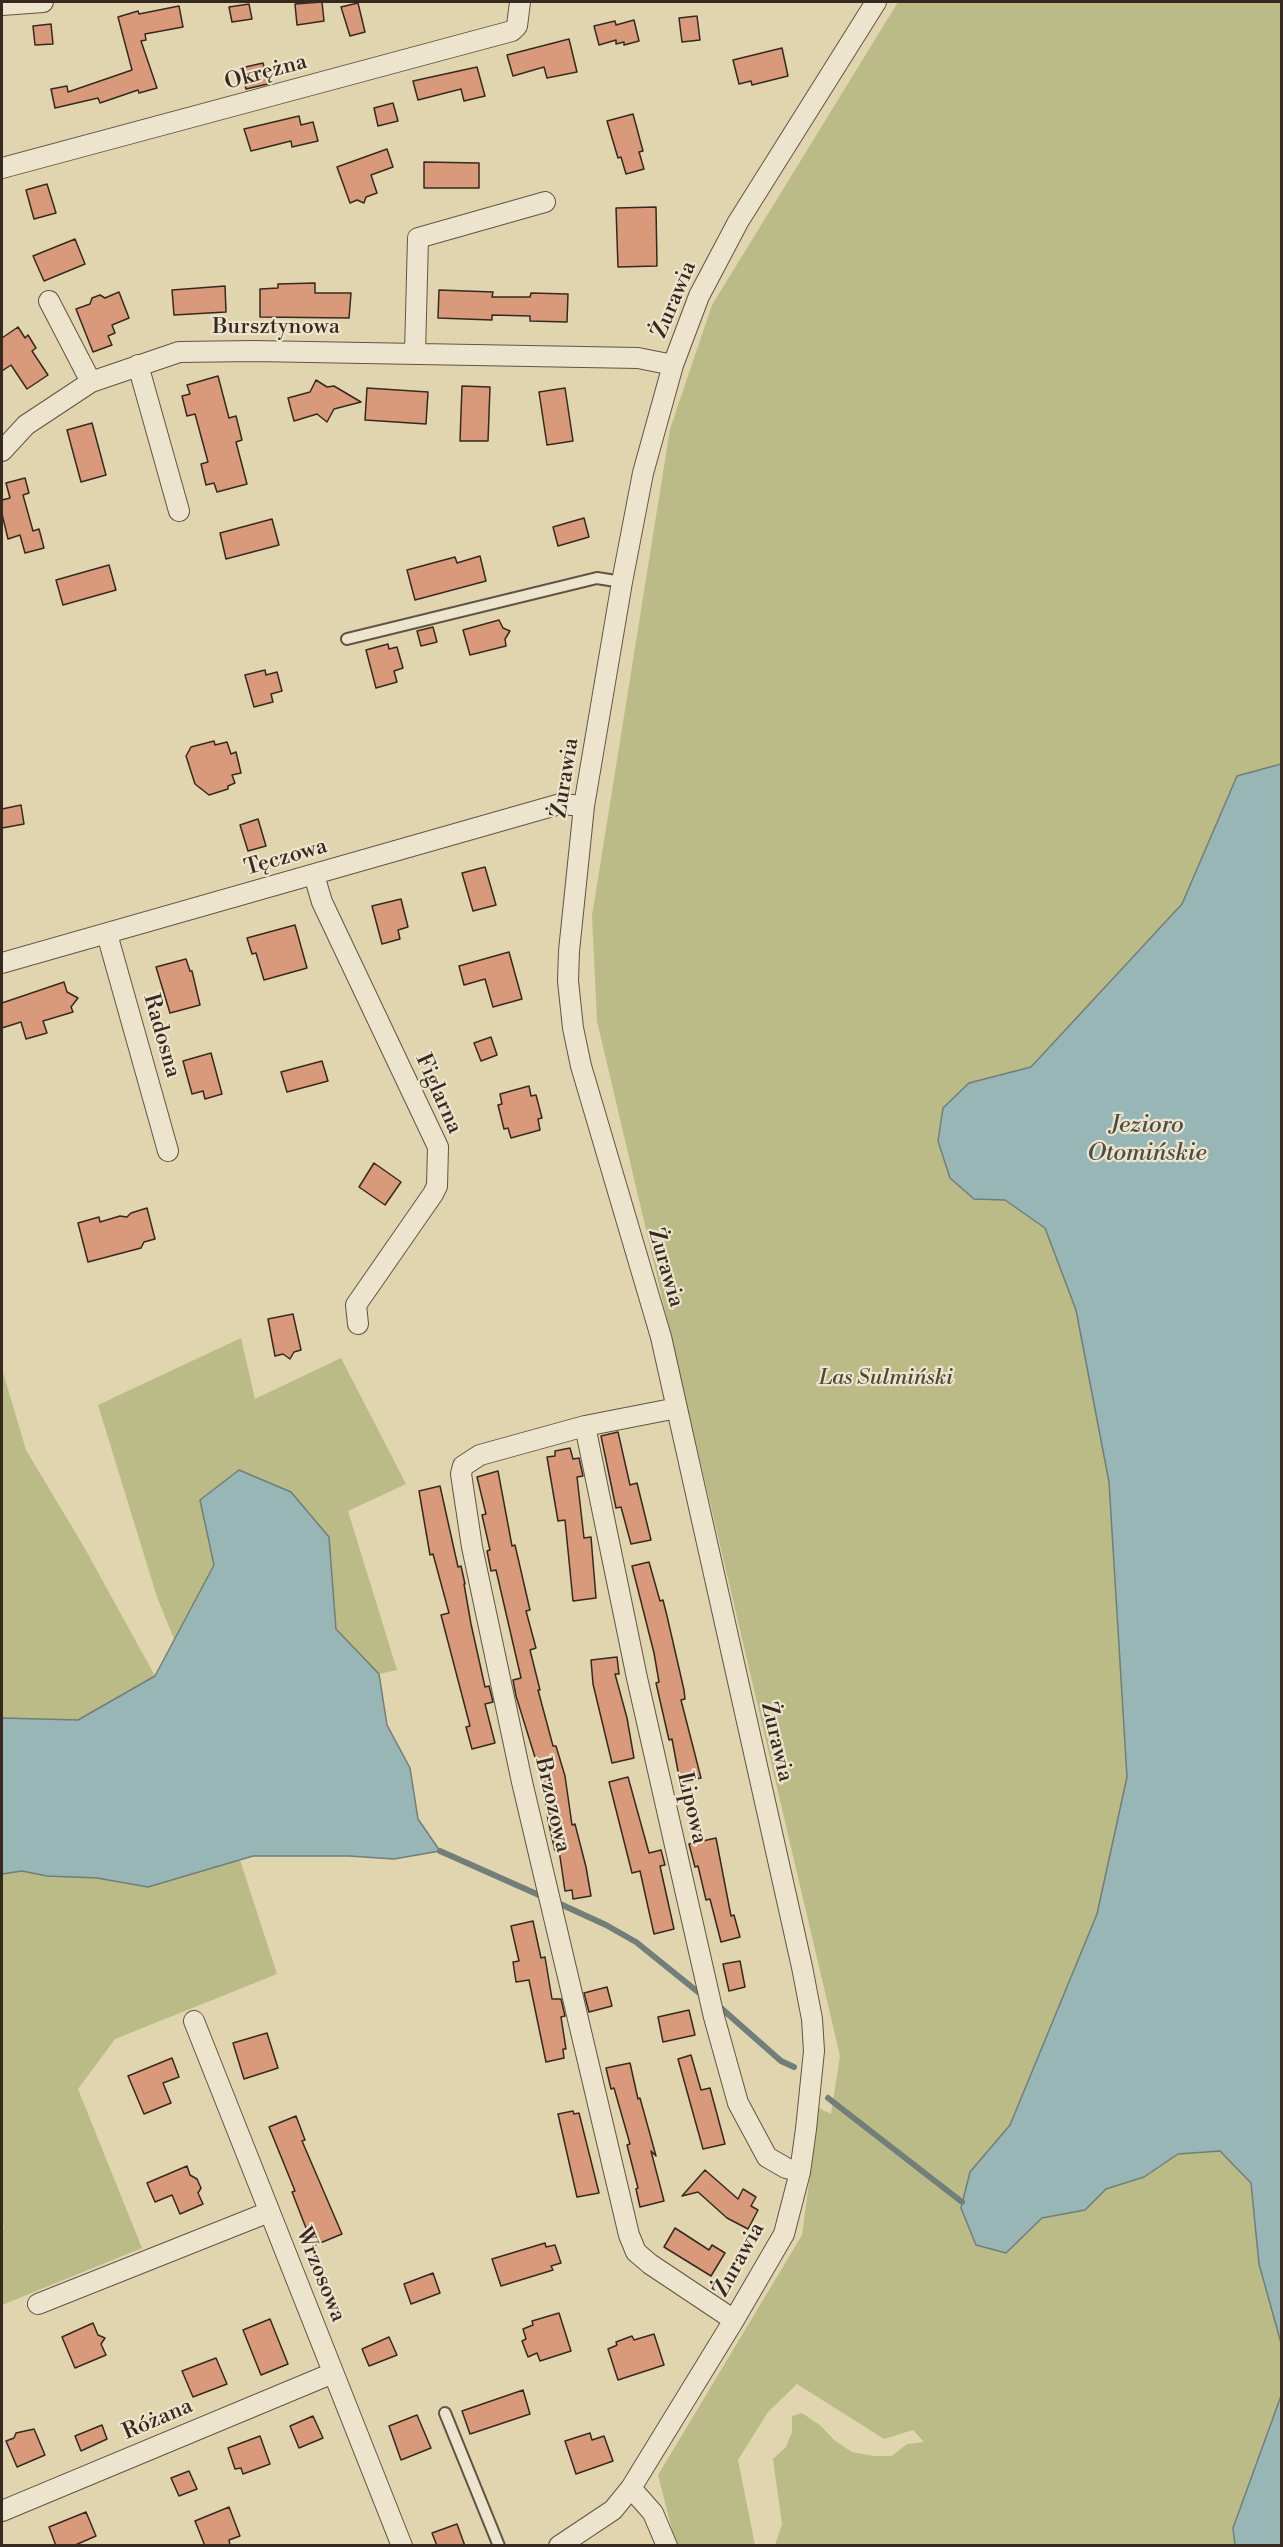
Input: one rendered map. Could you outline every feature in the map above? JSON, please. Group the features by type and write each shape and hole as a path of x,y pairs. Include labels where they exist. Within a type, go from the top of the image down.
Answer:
{"street":[{"path":"2,5 43,2"},
{"name":"Okrężna","path":"2,168 512,31 517,26 520,2"},
{"name":"Żurawia","path":"560,2546 613,2510 631,2488 784,2234 800,2172 814,2051 812,2019 661,1337 592,1106 573,1028 568,981 569,951 585,806 622,582 643,473 673,365 699,296 738,222 870,4"},
{"path":"415,353 417,238 544,202"},
{"path":"50,301 91,382"},
{"name":"Bursztynowa","path":"2,451 26,425 91,382 179,352 415,353 638,358 673,365"},
{"path":"138,365 179,511"},
{"name":"Tęczowa","path":"2,963 560,804 585,806"},
{"name":"Figlarna","path":"314,875 322,902 438,1147 437,1186 434,1194 356,1305 358,1324"},
{"name":"Radosna","path":"107,934 168,1151"},
{"name":"Brzozowa","path":"677,1408 585,1426 480,1455 463,1466 461,1474 471,1547 522,1782 628,2235 636,2252 650,2264 734,2320"},
{"name":"Lipowa","path":"585,1426 639,1689 714,2016 738,2103 758,2145 767,2157 786,2168 800,2172"},
{"name":"Wrzosowa","path":"194,2021 402,2546"},
{"path":"38,2304 269,2212"},
{"name":"Różana","path":"2,2511 333,2373"},
{"path":"631,2488 652,2513 667,2546"}],"lane":[{"path":"347,639 597,578 622,582"},
{"path":"445,2414 499,2546"}],"green space":[{"name":"Las Sulmiński","path":"898,2 1281,2 1281,764 1237,776 1182,904 1031,1067 969,1083 943,1108 938,1141 950,1178 974,1199 1005,1200 1045,1228 1076,1310 1109,1482 1127,1777 1097,1914 1010,2125 970,2172 1006,2252 1042,2218 1085,2210 1106,2189 1144,2177 1178,2154 1220,2151 1251,2183 1259,2264 1281,2343 1281,2396 1233,2528 1235,2545 775,2545 782,2524 773,2459 786,2447 792,2432 792,2416 802,2413 852,2452 892,2456 907,2444 924,2442 913,2430 884,2439 797,2384 768,2412 738,2460 755,2545 676,2545 658,2475 802,2235 819,2108 831,2114 840,2056 597,1021 592,916 670,429 712,305"},
{"path":"241,1338 255,1399 341,1358 406,1484 348,1511 397,1670 379,1674 336,1629 329,1537 291,1492 201,1500 214,1565 174,1639 157,1597 98,1405"},
{"path":"2,1369 26,1450 84,1547 155,1676 78,1720 2,1718"},
{"path":"240,1860 277,1974 115,2039 78,2089 142,2248 2,2305 2,2229 4,2228 2,2220 2,1874 22,1871 47,1876 97,1878 148,1887"}],"water":[{"name":"Jezioro Otomińskie","path":"1282,764 1281,2343 1259,2264 1251,2183 1220,2151 1178,2154 1144,2177 1106,2189 1085,2210 1042,2218 1006,2253 976,2245 961,2208 970,2172 1010,2125 1097,1914 1127,1777 1109,1482 1076,1310 1045,1228 1005,1200 974,1199 950,1178 938,1141 943,1108 969,1083 1031,1067 1182,904 1237,776"},
{"path":"239,1470 291,1492 329,1537 336,1629 379,1674 387,1725 410,1768 418,1819 440,1851 394,1859 349,1856 253,1856 148,1887 97,1878 47,1876 22,1871 2,1874 2,1718 78,1720 155,1676 214,1565 200,1500"},
{"path":"1281,2396 1281,2545 1235,2545 1233,2528"}],"building":[{"path":"322,2 324,21 297,25 295,4"},
{"path":"358,3 365,32 350,36 341,7"},
{"path":"249,4 252,19 232,22 229,7"},
{"path":"179,6 183,27 145,34 146,40 141,41 157,88 139,93 138,90 100,103 98,98 55,108 51,89 67,86 68,92 132,70 118,17 138,11 139,14"},
{"path":"697,16 700,40 682,42 679,18"},
{"path":"634,20 639,41 624,45 624,42 616,44 616,40 599,45 594,26 615,21 616,25"},
{"path":"51,24 53,44 35,45 33,26"},
{"path":"569,39 577,72 547,78 544,67 513,76 507,55"},
{"path":"782,48 788,76 752,85 751,81 739,84 733,60"},
{"path":"263,63 268,84 246,89 241,68"},
{"path":"477,67 485,96 464,101 461,89 418,100 413,81"},
{"path":"393,103 398,121 378,126 374,108"},
{"path":"633,114 643,151 639,152 644,169 626,174 621,157 618,158 607,121"},
{"path":"299,116 301,125 313,122 318,141 292,147 291,141 251,151 244,129"},
{"path":"387,149 393,167 371,175 377,193 366,197 364,203 357,200 350,203 337,167"},
{"path":"424,162 479,163 479,188 424,188"},
{"path":"47,184 56,213 34,219 26,190"},
{"path":"656,207 657,266 618,267 616,208"},
{"path":"75,239 85,264 44,281 33,256"},
{"path":"315,283 315,293 351,293 349,318 260,317 260,289 278,288 278,284"},
{"path":"225,286 226,312 174,315 172,290"},
{"path":"439,290 493,292 492,297 530,297 531,293 568,294 567,322 530,321 530,316 492,315 492,320 438,318"},
{"path":"119,292 129,318 112,325 115,333 108,336 112,345 93,352 76,309 90,304 92,298 100,295 105,298"},
{"path":"18,327 25,338 28,335 36,348 32,351 48,375 27,389 11,365 2,371 2,338"},
{"path":"218,376 229,418 236,416 242,440 236,442 247,484 217,492 214,483 206,485 201,464 208,462 195,414 187,416 182,396 190,394 187,385"},
{"path":"316,380 327,387 334,386 361,402 334,409 327,422 317,414 294,421 288,398 310,392"},
{"path":"462,386 490,387 488,441 460,441"},
{"path":"367,388 428,392 426,424 365,420"},
{"path":"565,388 573,441 547,445 539,392"},
{"path":"92,423 106,475 81,482 67,430"},
{"path":"25,478 29,493 23,495 33,531 39,529 44,548 25,553 20,535 8,539 2,514 2,500 10,498 6,483"},
{"path":"584,518 589,537 558,546 553,527"},
{"path":"272,519 279,545 226,559 220,533"},
{"path":"480,556 486,581 415,600 407,570 455,557 457,563"},
{"path":"109,565 116,590 63,605 56,580"},
{"path":"499,620 503,628 510,631 505,639 506,646 470,655 463,630"},
{"path":"433,627 437,642 421,646 417,631"},
{"path":"388,644 389,649 397,647 403,668 394,671 397,682 376,688 366,650"},
{"path":"265,670 266,675 277,672 282,691 271,694 273,702 254,707 245,675"},
{"path":"214,741 215,745 227,742 231,754 236,752 241,773 232,775 235,783 228,786 228,789 209,795 195,784 186,756 191,747"},
{"path":"21,805 24,824 2,828 2,809"},
{"path":"258,819 266,846 248,851 240,825"},
{"path":"485,867 496,905 473,911 462,873"},
{"path":"401,899 408,927 398,930 400,939 382,944 372,906"},
{"path":"295,925 307,968 264,980 256,953 252,954 247,938"},
{"path":"509,952 522,999 493,1007 485,979 464,985 459,966"},
{"path":"186,959 192,971 200,1005 170,1013 156,967"},
{"path":"64,982 67,992 78,998 71,1007 73,1012 43,1021 47,1033 26,1039 21,1022 2,1028 2,1003"},
{"path":"491,1037 497,1055 481,1061 474,1043"},
{"path":"211,1053 222,1094 205,1099 203,1091 192,1094 183,1061"},
{"path":"322,1061 328,1081 287,1092 281,1072"},
{"path":"529,1086 531,1096 536,1095 542,1118 538,1119 540,1130 511,1138 508,1128 504,1129 498,1105 502,1104 500,1094"},
{"path":"374,1163 401,1182 385,1205 359,1187"},
{"path":"147,1208 155,1239 144,1242 141,1248 88,1262 78,1223 99,1217 100,1222 120,1216 127,1217 131,1213"},
{"path":"293,1314 301,1350 294,1352 290,1359 283,1354 275,1356 268,1319"},
{"path":"618,1432 630,1485 637,1483 651,1540 631,1544 621,1507 616,1508 601,1436"},
{"path":"570,1448 573,1459 579,1458 583,1476 577,1477 584,1538 591,1537 596,1598 573,1601 565,1520 558,1521 547,1457 555,1456 555,1451"},
{"path":"498,1471 512,1546 515,1545 530,1610 526,1611 536,1648 530,1650 540,1690 538,1690 553,1746 556,1746 565,1776 572,1825 575,1824 591,1896 573,1899 572,1890 565,1891 559,1850 555,1851 548,1820 543,1783 516,1696 513,1680 521,1678 496,1570 491,1571 487,1551 490,1550 482,1515 486,1514 477,1477"},
{"path":"440,1486 458,1567 461,1566 485,1687 489,1686 493,1702 485,1704 495,1743 472,1749 466,1727 470,1726 441,1615 449,1613 433,1554 430,1555 419,1491"},
{"path":"649,1562 660,1601 663,1600 667,1616 684,1690 685,1699 681,1700 701,1778 680,1782 672,1739 669,1740 656,1683 659,1682 654,1653 632,1566"},
{"path":"617,1657 619,1674 615,1674 627,1718 634,1758 612,1763 593,1684 591,1660"},
{"path":"628,1777 649,1853 661,1850 665,1865 660,1866 674,1929 654,1934 640,1871 632,1873 609,1782"},
{"path":"716,1838 731,1916 734,1915 740,1937 721,1942 710,1899 706,1900 698,1866 695,1867 689,1844"},
{"path":"533,1921 541,1958 545,1957 552,1999 561,1999 565,2016 561,2017 566,2049 563,2049 564,2058 546,2062 529,1980 516,1982 513,1962 519,1961 511,1926"},
{"path":"740,1961 745,1987 729,1991 723,1964"},
{"path":"607,1987 612,2006 589,2012 584,1993"},
{"path":"689,2010 695,2035 663,2042 658,2017"},
{"path":"267,2033 278,2068 244,2079 233,2043"},
{"path":"691,2055 701,2090 710,2088 725,2144 703,2149 678,2059"},
{"path":"172,2058 179,2077 163,2083 171,2103 144,2114 128,2076"},
{"path":"630,2063 638,2099 640,2098 656,2156 651,2151 664,2201 640,2207 636,2189 638,2188 627,2145 630,2144 606,2068"},
{"path":"573,2111 574,2114 579,2113 599,2193 577,2197 558,2114"},
{"path":"296,2116 305,2140 302,2141 342,2234 313,2246 292,2192 295,2191 269,2127"},
{"path":"187,2166 190,2175 197,2179 201,2188 198,2193 203,2204 180,2214 172,2195 155,2202 147,2183"},
{"path":"705,2170 738,2199 743,2189 756,2197 751,2206 758,2210 748,2229 727,2218 698,2192 682,2196"},
{"path":"675,2228 709,2250 712,2245 725,2253 711,2276 664,2247"},
{"path":"545,2243 546,2247 555,2245 561,2263 551,2266 553,2270 501,2286 492,2259"},
{"path":"433,2273 440,2293 411,2304 404,2284"},
{"path":"559,2313 571,2351 540,2361 537,2353 528,2357 522,2341 526,2339 523,2329 533,2325 532,2321"},
{"path":"270,2319 288,2364 261,2375 243,2330"},
{"path":"93,2323 98,2335 105,2338 101,2344 106,2355 75,2368 62,2337"},
{"path":"654,2334 664,2365 618,2380 608,2349 617,2345 616,2342 632,2336 634,2340"},
{"path":"389,2337 397,2355 369,2366 362,2349"},
{"path":"216,2358 227,2384 193,2397 182,2371"},
{"path":"523,2390 530,2414 470,2434 462,2411"},
{"path":"417,2415 431,2448 401,2460 389,2426"},
{"path":"313,2416 323,2438 299,2448 290,2426"},
{"path":"102,2425 107,2439 81,2451 75,2436"},
{"path":"34,2429 45,2455 17,2467 6,2441 14,2438 16,2433"},
{"path":"590,2433 592,2440 604,2436 613,2461 576,2474 565,2441"},
{"path":"260,2436 270,2464 243,2474 241,2468 235,2469 228,2448"},
{"path":"189,2471 197,2489 179,2496 171,2478"},
{"path":"229,2507 240,2536 229,2540 230,2546 205,2546 195,2521"},
{"path":"86,2512 96,2536 73,2546 56,2546 49,2527"},
{"path":"457,2524 465,2546 437,2546 432,2533"}],"waterway":[{"path":"440,1851 539,1895"},
{"path":"558,1903 636,1942 698,1992"},
{"path":"721,2008 781,2061 794,2067"},
{"path":"828,2098 962,2202"}]}
